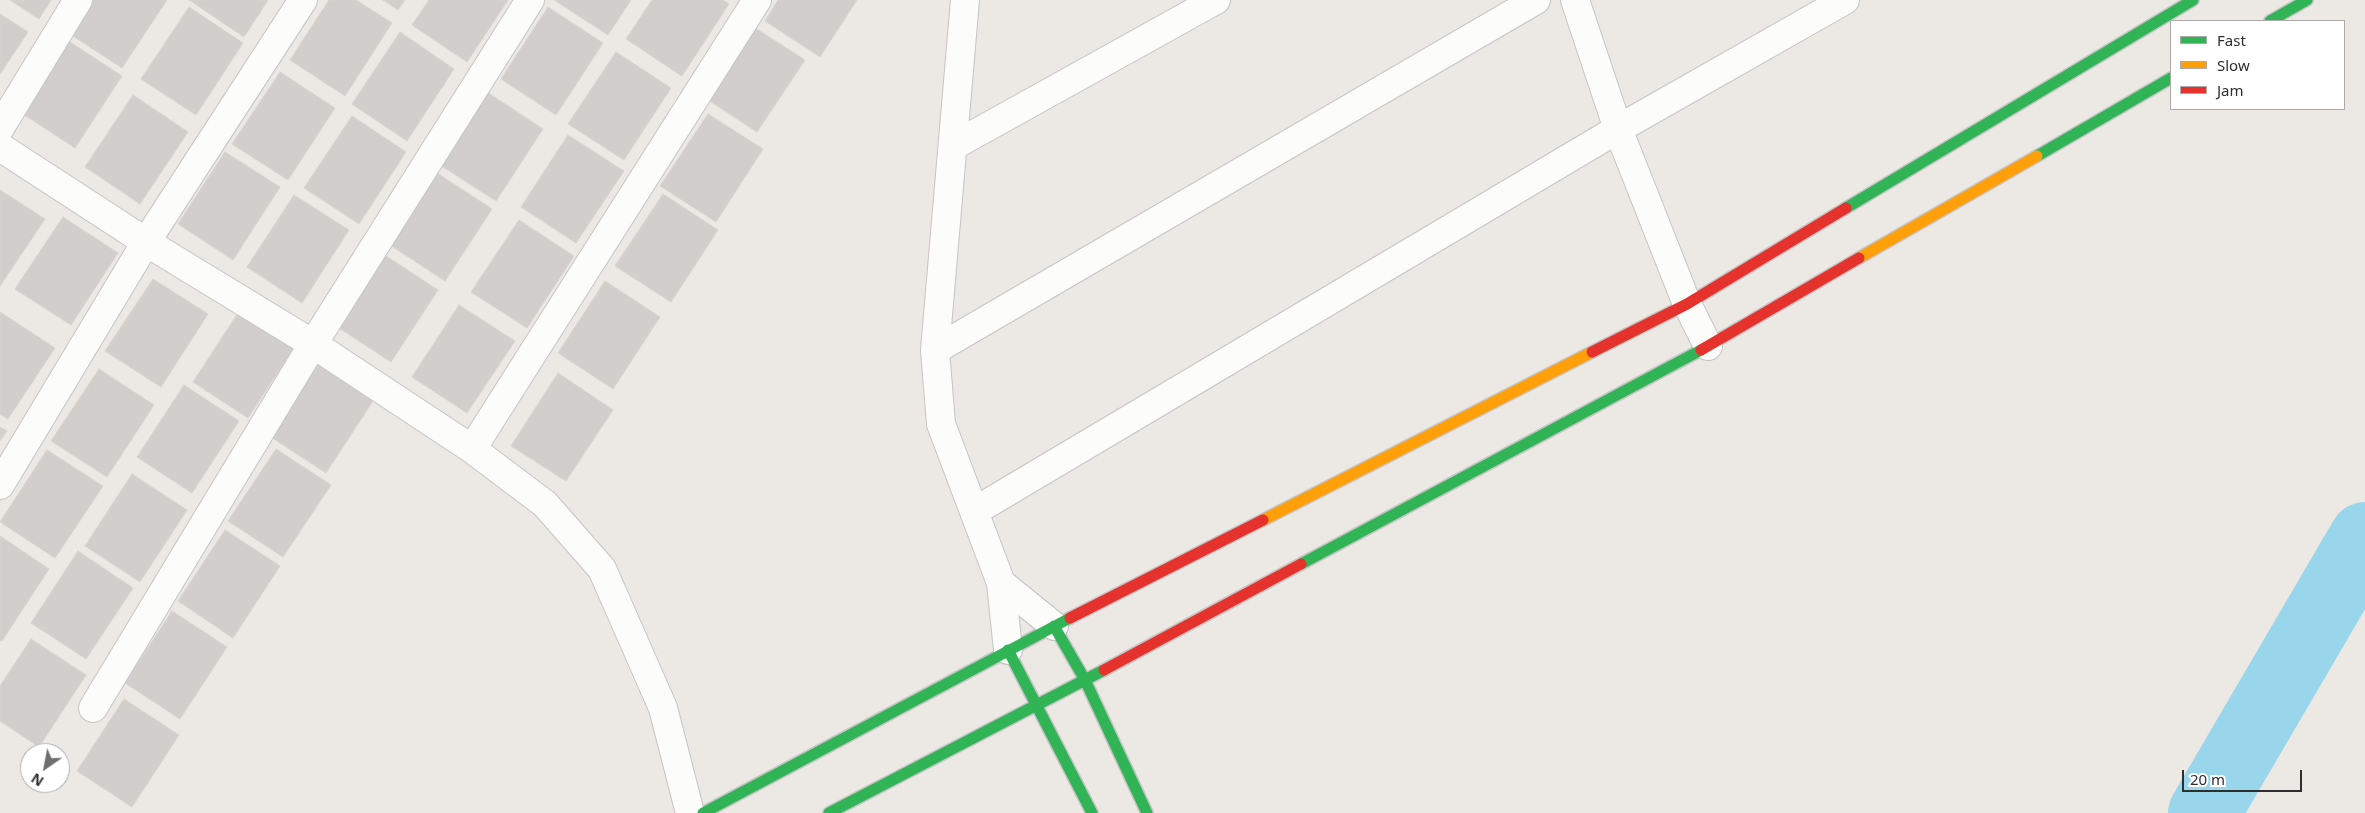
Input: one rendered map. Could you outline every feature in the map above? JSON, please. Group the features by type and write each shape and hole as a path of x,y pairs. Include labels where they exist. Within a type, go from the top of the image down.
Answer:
{"main road":[{"path":"703,813 1054,626 1687,304 2194,0"},
{"path":"2272,20 2307,0"},
{"path":"829,813 1037,705 1708,346 2170,79"},
{"path":"1054,626 1084,680 1147,813"},
{"path":"1008,650 1092,813"}],"street":[{"path":"0,128 78,0"},
{"path":"0,485 146,242 304,0"},
{"path":"93,708 313,344 530,0"},
{"path":"472,449 757,0"},
{"path":"965,0 935,350 941,424 976,511 1001,583 1008,650"},
{"path":"953,146 1216,0"},
{"path":"935,350 1536,0"},
{"path":"1575,0 1618,129 1687,304 1708,346"},
{"path":"976,511 1618,129 1845,0"},
{"path":"0,147 146,242 313,344 472,449 546,504 602,569 663,708 690,813"},
{"path":"1001,583 1054,626"}],"building":[{"path":"10,0 51,0 39,19"},
{"path":"88,0 167,0 122,68 67,32"},
{"path":"189,0 268,0 244,37"},
{"path":"329,0 356,0 392,23 345,96 290,60"},
{"path":"383,0 405,0 398,10"},
{"path":"429,0 508,0 467,62 412,25"},
{"path":"554,0 631,0 608,35"},
{"path":"652,0 723,0 729,4 682,76 626,39"},
{"path":"778,0 857,0 820,57 765,21"},
{"path":"189,7 243,43 196,115 141,79"},
{"path":"548,7 603,43 556,115 501,79"},
{"path":"0,14 28,32 0,74"},
{"path":"749,24 805,60 757,132 702,96"},
{"path":"400,32 454,69 407,141 352,104"},
{"path":"67,40 122,76 75,148 20,112"},
{"path":"616,52 671,88 624,160 568,124"},
{"path":"280,72 335,108 288,180 232,144"},
{"path":"487,92 543,129 496,201 440,165"},
{"path":"133,95 188,132 140,204 85,167"},
{"path":"708,114 763,149 716,222 660,186"},
{"path":"352,116 406,152 359,224 304,188"},
{"path":"568,135 624,171 576,243 521,207"},
{"path":"225,152 280,187 233,260 178,224"},
{"path":"437,173 492,209 445,281 390,245"},
{"path":"0,190 45,219 0,286"},
{"path":"663,194 718,230 671,302 615,266"},
{"path":"294,195 349,230 302,303 247,267"},
{"path":"63,217 118,253 71,325 15,289"},
{"path":"519,220 574,256 527,328 471,292"},
{"path":"383,254 438,290 391,362 336,326"},
{"path":"153,279 208,314 161,387 105,351"},
{"path":"605,281 660,317 613,389 558,353"},
{"path":"459,305 515,341 467,413 412,377"},
{"path":"240,310 295,346 248,418 193,382"},
{"path":"0,312 55,348 8,419 0,414"},
{"path":"318,365 373,401 326,473 271,437"},
{"path":"99,369 154,405 107,477 51,441"},
{"path":"558,373 613,410 566,481 511,446"},
{"path":"184,385 239,421 192,493 137,457"},
{"path":"0,427 7,431 0,441"},
{"path":"276,449 331,485 283,557 228,521"},
{"path":"47,450 103,486 55,558 0,522"},
{"path":"132,474 187,510 140,582 85,546"},
{"path":"225,530 280,566 233,638 178,601"},
{"path":"0,536 49,569 2,641 0,640"},
{"path":"78,551 133,588 86,659 31,623"},
{"path":"172,611 227,647 180,719 125,683"},
{"path":"31,639 86,675 42,743 33,743 0,721 0,686"},
{"path":"124,699 179,735 132,807 77,771"}],"waterway":[{"path":"2204,813 2365,538"}],"traffic: fast":[{"path":"1846,208 2193,0"},
{"path":"2272,20 2307,0"},
{"path":"2037,156 2170,79"},
{"path":"1301,564 1701,350"},
{"path":"703,813 1070,618"},
{"path":"1054,626 1085,680 1147,813"},
{"path":"1008,650 1092,813"},
{"path":"829,813 1104,670"}],"traffic: slow":[{"path":"1859,258 2037,156"},
{"path":"1263,520 1592,352"}],"traffic: jam":[{"path":"1592,352 1687,304 1846,208"},
{"path":"1701,350 1859,258"},
{"path":"1070,618 1263,520"},
{"path":"1104,670 1301,564"}]}
